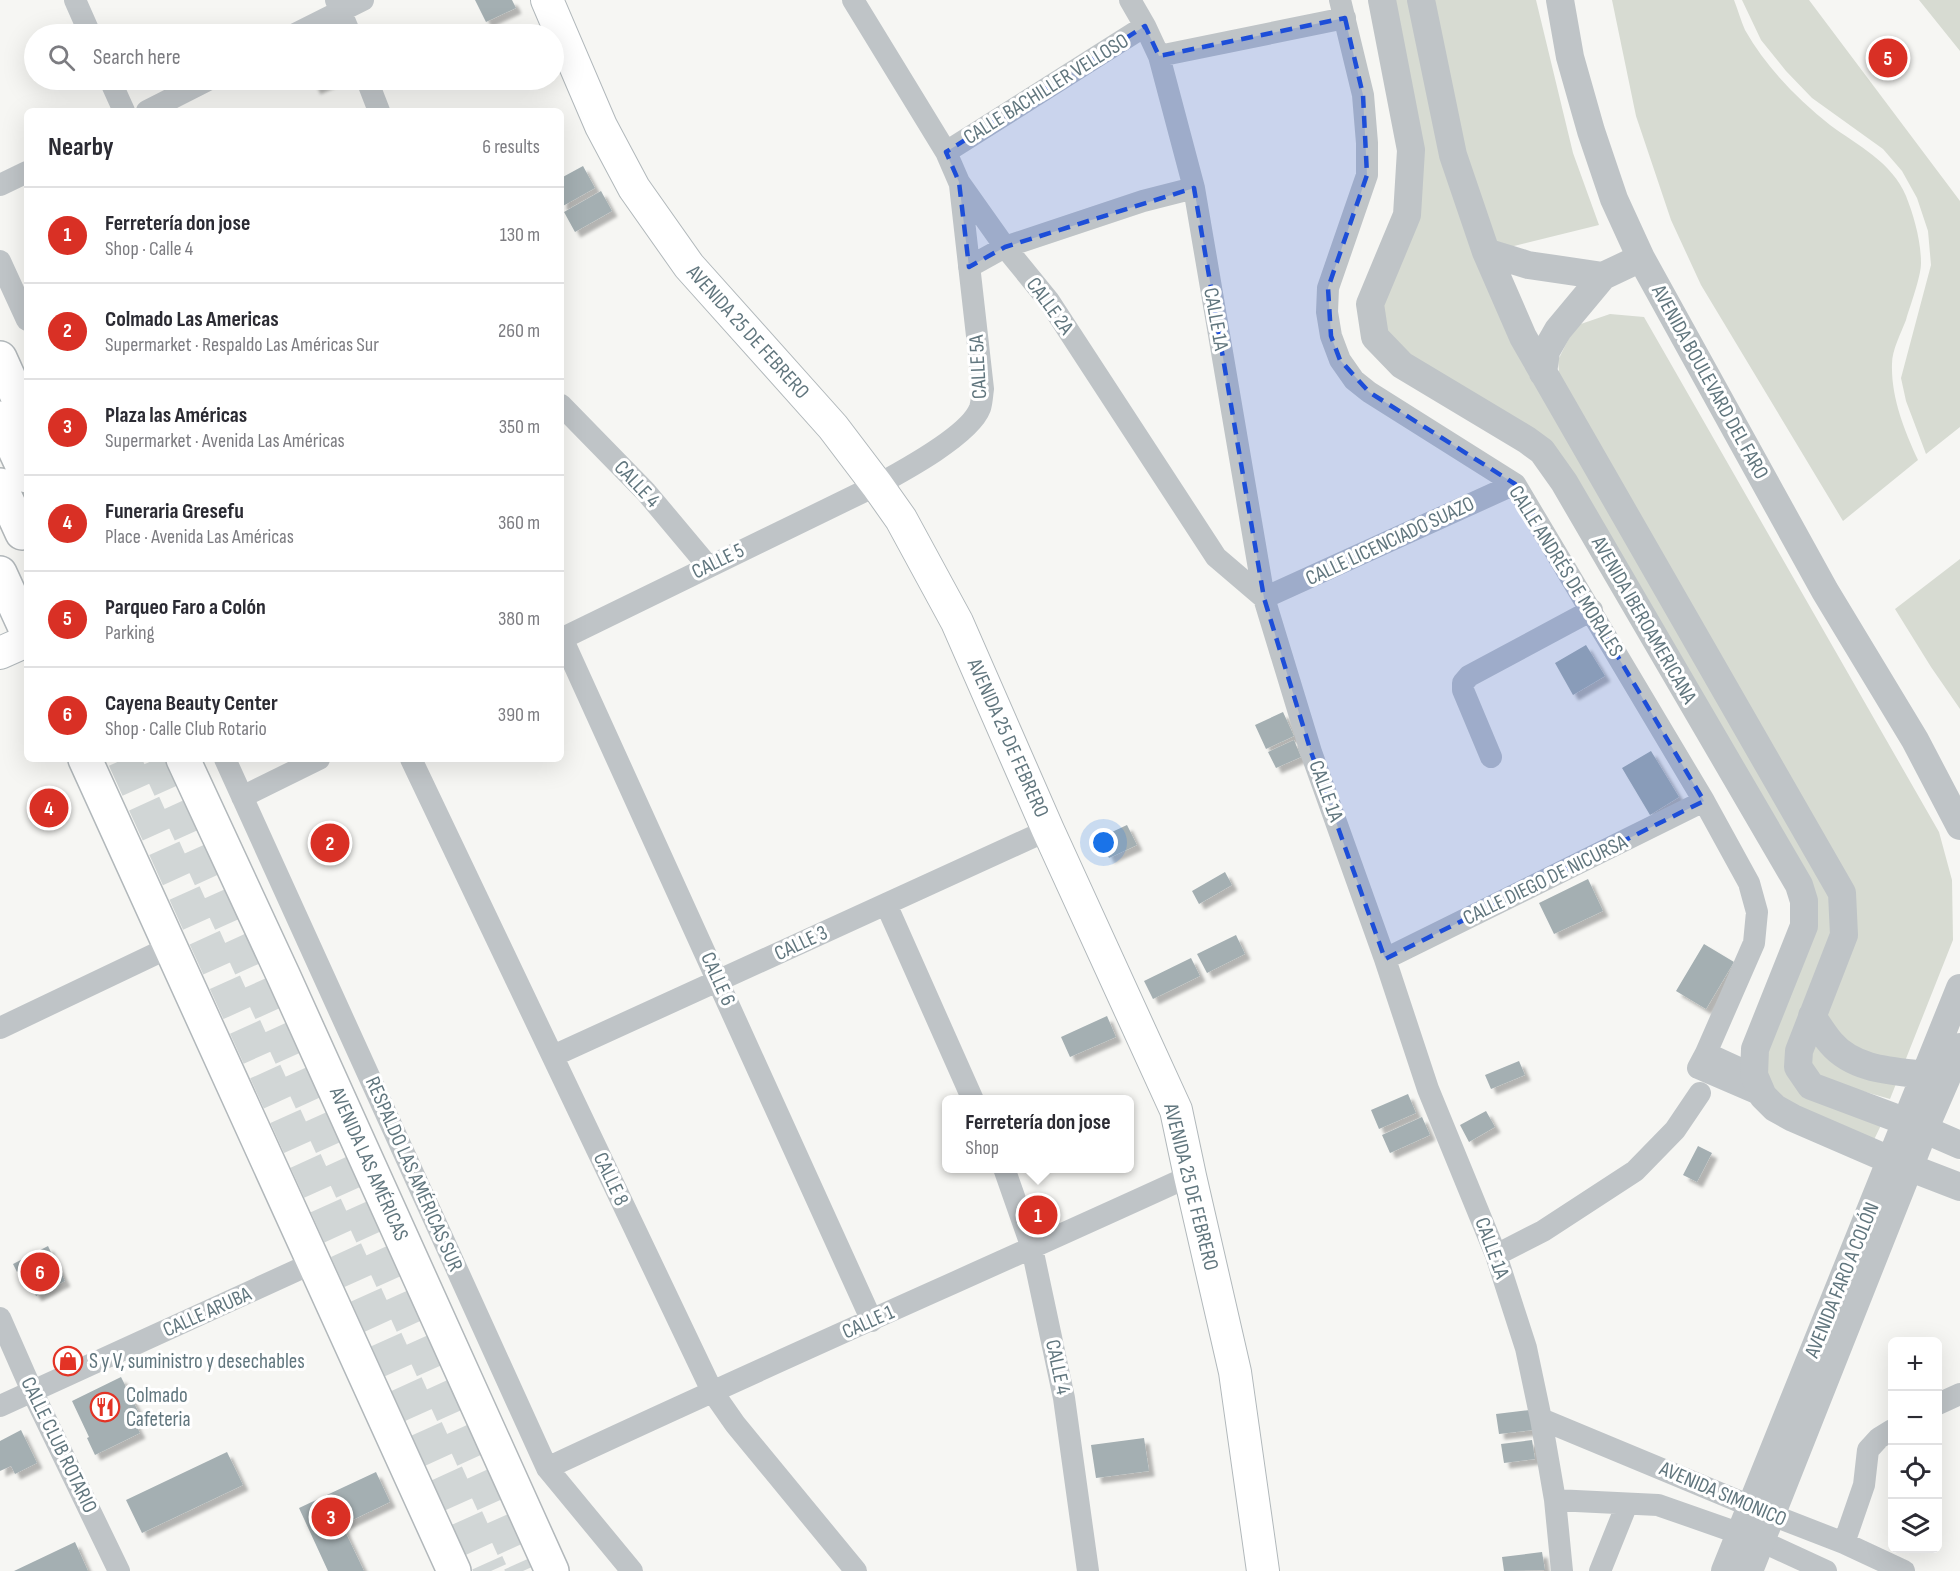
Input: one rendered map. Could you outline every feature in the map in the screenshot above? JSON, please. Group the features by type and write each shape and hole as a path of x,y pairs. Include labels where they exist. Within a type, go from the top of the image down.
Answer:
{"main road":[{"name":"AVENIDA 25 DE FEBRERO","path":"547,0 557,24"},
{"name":"AVENIDA 25 DE FEBRERO","path":"564,40 601,126 634,188 689,266 833,427 877,485 901,519 957,622 1048,830 1176,1110 1235,1372 1263,1571"},
{"path":"0,358 24,411"},
{"path":"0,418 24,470"},
{"path":"0,485 22,534"},
{"path":"0,573 24,625"},
{"path":"0,653 24,642"},
{"path":"86,762 315,1262 453,1571"},
{"name":"AVENIDA LAS AMÉRICAS","path":"184,762 552,1571"},
{"path":"206,762 215,802 284,977"}],"street":[{"path":"75,0 86,24"},
{"path":"310,24 339,5 363,0"},
{"name":"CALLE 2A","path":"854,0 946,152 959,182 1005,247 1049,301 1216,557 1264,598"},
{"name":"CALLE 1A","path":"1130,0 1159,56 1194,188 1264,598 1311,752 1385,959 1428,1089 1496,1255 1526,1348 1555,1500 1562,1571"},
{"name":"AVENIDA IBEROAMERICANA","path":"1382,0 1411,150 1407,215 1370,304 1376,337 1402,365 1542,451 1564,482 1799,885 1804,901 1804,926 1755,1049 1759,1085"},
{"name":"AVENIDA IBEROAMERICANA","path":"1421,0 1453,155 1486,252 1523,337 1842,893 1844,935 1799,1051 1798,1067 1811,1086 1960,1144"},
{"name":"AVENIDA BOULEVARD DEL FARO","path":"1560,0 1570,57 1591,131 1614,199 1641,258 1825,591 1915,740 1960,826"},
{"path":"339,5 346,24"},
{"name":"CALLE BACHILLER VELLOSO","path":"1159,56 1342,9"},
{"name":"CALLE ANDRÉS DE MORALES","path":"1342,9 1363,95 1367,176 1328,288 1327,312 1331,336 1340,360 1361,386 1515,484 1704,801 1749,884 1757,912 1754,943 1702,1061 1759,1085"},
{"name":"CALLE BACHILLER VELLOSO","path":"946,152 1145,26"},
{"path":"115,90 123,108"},
{"path":"153,108 188,90"},
{"path":"371,90 378,108"},
{"path":"0,185 24,173"},
{"name":"CALLE 5A","path":"877,485 920,461 963,429 980,409 983,389 959,182"},
{"path":"969,267 1005,247 1143,201 1194,188"},
{"path":"1486,252 1528,265 1603,276"},
{"path":"1543,373 1546,351 1558,330 1603,276 1641,258"},
{"path":"0,261 24,313"},
{"name":"CALLE 4","path":"564,413 571,431 646,492 708,566"},
{"name":"CALLE LICENCIADO SUAZO","path":"1264,598 1515,484"},
{"name":"CALLE 5","path":"564,638 877,485"},
{"path":"1491,757 1462,683 1469,676 1592,610"},
{"name":"CALLE 6","path":"564,643 872,1321"},
{"name":"AVENIDA BOULEVARD DEL FARO","path":"1915,740 1944,764 1960,782"},
{"name":"RESPALDO LAS AMÉRICAS SUR","path":"226,762 547,1468 632,1571"},
{"path":"242,797 313,762"},
{"name":"CALLE 8","path":"412,762 712,1391 735,1424 856,1571"},
{"name":"CALLE DIEGO DE NICURSA","path":"1385,959 1704,801"},
{"name":"CALLE 3","path":"553,1056 1048,830"},
{"path":"886,904 971,1095"},
{"path":"0,1028 170,947"},
{"name":"AVENIDA FARO A COLÓN","path":"1915,1126 1926,1075 1960,988"},
{"path":"1812,1016 1831,1043 1842,1054 1858,1063 1875,1068 1926,1075"},
{"name":"AVENIDA FARO A COLÓN","path":"1725,1571 1750,1538 1915,1126 1960,1047"},
{"path":"1759,1085 1775,1108 1793,1118 1960,1187"},
{"path":"1496,1255 1543,1231 1635,1171 1675,1130 1700,1093"},
{"name":"CALLE 4","path":"1006,1173 1032,1248 1064,1398 1088,1571"},
{"name":"CALLE 1","path":"547,1468 712,1391 1190,1176"},
{"name":"CALLE ARUBA","path":"0,1406 315,1262"},
{"name":"CALLE CLUB ROTARIO","path":"0,1318 32,1391 119,1571"},
{"path":"1942,1402 1960,1394"},
{"name":"AVENIDA SIMONICO","path":"1541,1419 1844,1543 1899,1570"},
{"path":"1844,1543 1863,1485 1868,1450 1879,1438 1888,1433"},
{"name":"AVENIDA SIMONICO","path":"1555,1500 1658,1505 1750,1538 1826,1571"},
{"path":"1600,1571 1627,1504"},
{"name":"AVENIDA FARO A COLÓN","path":"1749,1571 1750,1538"}],"highlighted area":[{"path":"1345,18 1363,95 1367,175 1328,288 1331,336 1340,360 1369,392 1515,484 1704,801 1385,959 1311,752 1264,598 1194,188 1005,247 969,267 959,182 946,152 1145,26 1159,56"}],"shaded area":[{"path":"1384,0 1415,0 1481,255 1837,900 1837,933 1792,1070 1883,1121 1871,1146 1779,1106 1758,1074 1808,925 1574,490 1379,335 1375,301 1411,212"},
{"path":"1430,0 1536,0 1573,153 1599,225 1498,250 1460,144"},
{"path":"1612,0 1734,0 1753,44 1783,82 1830,125 1883,164 1900,184 1906,196 1920,246 1921,263 1915,292 1893,353 1892,376 1899,413 1918,460 1843,521 1701,285 1671,220 1636,116"},
{"path":"1742,0 1809,0 1960,201 1960,427 1926,454 1906,401 1901,378 1931,265 1928,231 1917,198 1902,171 1883,149 1812,98 1786,71 1761,40"},
{"path":"1919,0 1960,0 1960,51"},
{"path":"1610,314 1644,317 1939,832 1952,880 1953,940 1890,1099 1820,1079 1808,1057 1853,933 1560,384 1558,360 1575,326"},
{"path":"1960,559 1960,709 1895,609"}],"building":[{"path":"475,0 512,0 516,8 486,22"},
{"path":"583,166 595,188 564,205 564,176"},
{"path":"601,191 612,211 575,232 564,212"},
{"path":"1586,645 1605,676 1573,695 1555,663"},
{"path":"1283,712 1294,736 1266,749 1255,725"},
{"path":"1294,740 1301,757 1276,768 1268,752"},
{"path":"1651,751 1679,797 1650,815 1622,768"},
{"path":"1127,825 1137,845 1109,858 1099,838"},
{"path":"1225,872 1232,885 1199,904 1192,891"},
{"path":"1588,879 1603,911 1554,934 1539,903"},
{"path":"1236,935 1245,954 1207,973 1197,954"},
{"path":"1704,944 1734,962 1706,1009 1676,991"},
{"path":"1191,958 1200,976 1153,999 1144,981"},
{"path":"1107,1016 1116,1037 1070,1057 1061,1037"},
{"path":"1519,1061 1525,1075 1491,1089 1485,1075"},
{"path":"1408,1094 1416,1113 1379,1129 1371,1110"},
{"path":"1486,1111 1495,1127 1469,1142 1460,1125"},
{"path":"1422,1117 1430,1135 1390,1153 1382,1135"},
{"path":"1698,1146 1712,1153 1697,1182 1683,1175"},
{"path":"48,1246 65,1281 36,1296 13,1264"},
{"name":"Colmado Cafeteria","path":"121,1377 139,1413 132,1417 140,1433 95,1455 72,1401"},
{"path":"1530,1410 1533,1430 1499,1434 1496,1414"},
{"path":"21,1430 37,1463 15,1474 11,1466 0,1471 0,1441"},
{"path":"1144,1438 1149,1471 1096,1478 1091,1445"},
{"path":"1532,1440 1535,1459 1504,1463 1501,1444"},
{"path":"227,1452 243,1485 142,1533 126,1500"},
{"path":"376,1472 390,1502 342,1525 364,1571 328,1571 299,1508"},
{"path":"75,1542 88,1571 14,1571"},
{"path":"1542,1552 1545,1570 1504,1571 1502,1557"}],"tunnel":[{"path":"125,762 491,1571"},
{"path":"157,762 523,1571"}],"place":[{"name":"Parqueo Faro a Colón","path":"1888,58"},
{"name":"Funeraria Gresefu","path":"49,808"},
{"name":"Colmado Las Americas","path":"330,843"},
{"name":"Ferretería don jose","path":"1038,1215"},
{"name":"Cayena Beauty Center","path":"40,1272"},
{"name":"S y V, suministro y desechables","path":"68,1361"},
{"name":"Colmado Cafeteria","path":"105,1407"},
{"name":"Plaza las Américas","path":"331,1517"}]}
